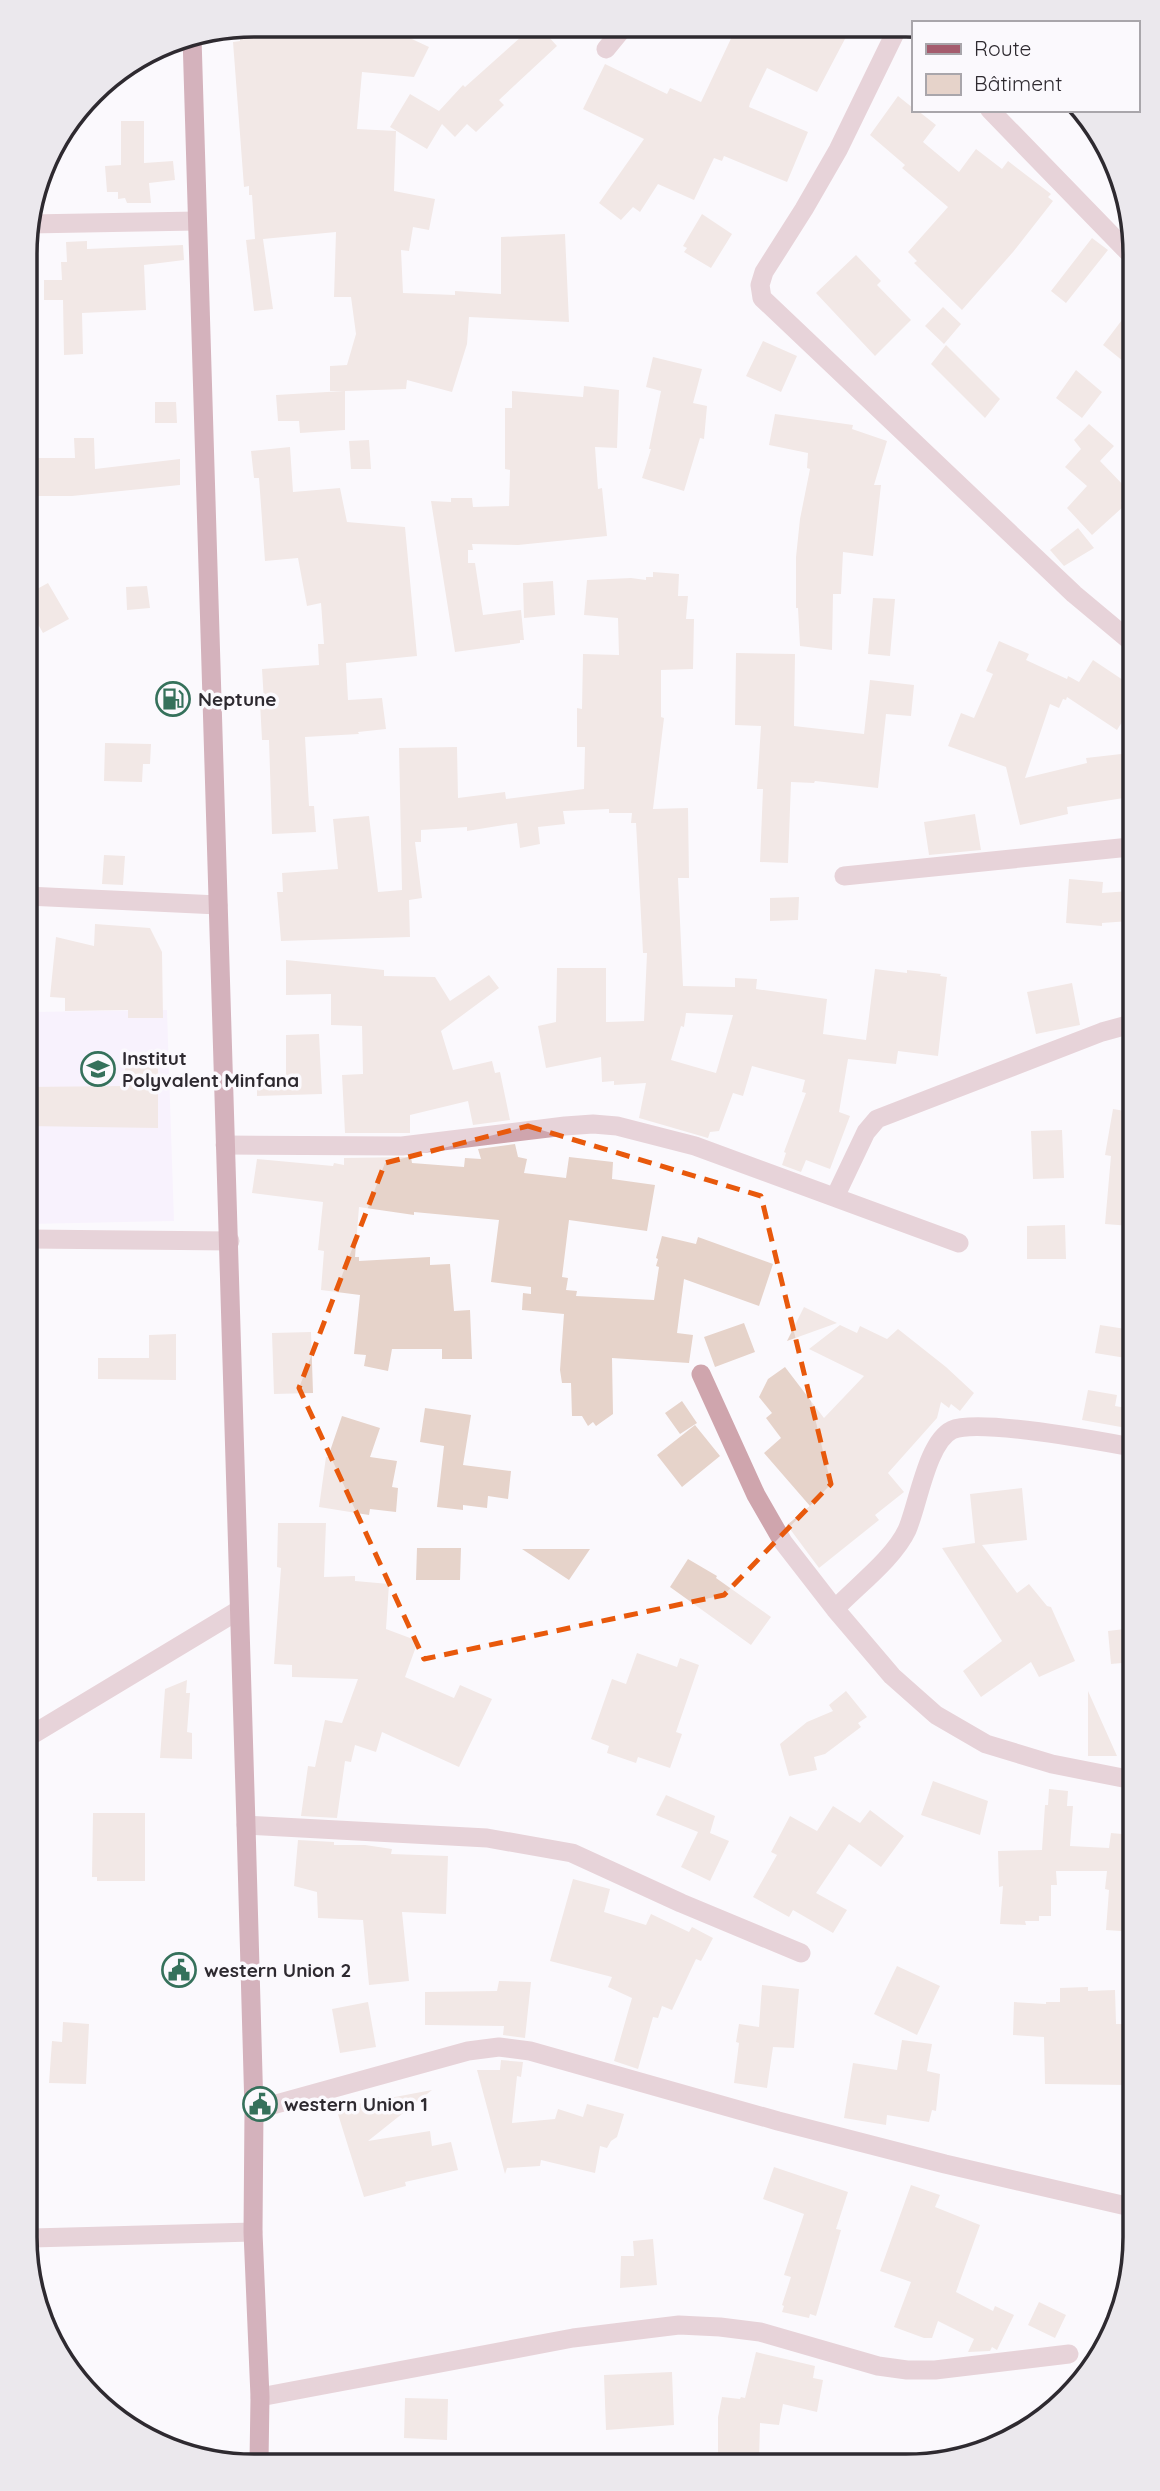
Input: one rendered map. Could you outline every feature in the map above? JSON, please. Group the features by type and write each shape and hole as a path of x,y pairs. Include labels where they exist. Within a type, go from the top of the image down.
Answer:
{"main road":[{"path":"192,46 230,1241 254,2110 253,2232 260,2397 259,2454"}],"street":[{"path":"606,49 616,37"},
{"path":"893,37 838,150 764,272 760,285 762,299 1074,594 1123,635"},
{"path":"992,112 1122,246"},
{"path":"39,225 197,221"},
{"path":"844,876 1123,848"},
{"path":"37,896 218,905"},
{"path":"835,1197 866,1132 877,1119 1123,1026"},
{"path":"225,1145 402,1146 593,1124 617,1126 695,1146 959,1243"},
{"path":"37,1240 230,1241"},
{"path":"701,1374 756,1495 783,1542 892,1676 936,1715 986,1744 1052,1764 1123,1778"},
{"path":"835,1609 899,1544 907,1530 933,1454 942,1439 953,1430 974,1426 1062,1435 1123,1445"},
{"path":"37,1732 239,1610"},
{"path":"246,1825 487,1838 572,1853 681,1903 801,1953"},
{"path":"254,2110 468,2051 499,2047 530,2051 778,2121 945,2164 1123,2205"},
{"path":"37,2238 253,2232"},
{"path":"260,2397 573,2338 679,2325 760,2332 878,2366 907,2370 935,2370 1069,2354"}],"highlighted area":[{"path":"528,1126 761,1196 831,1484 724,1595 424,1659 299,1388 385,1163"}],"shaded area":[{"name":"Institut Polyvalent Minfana","path":"167,1010 174,1221 37,1224 37,1012"}],"building":[{"path":"240,37 408,37 429,47 414,77 362,72 357,129 396,131 394,191 435,199 429,230 413,227 409,251 401,250 403,293 455,295 455,291 501,294 501,237 565,234 569,322 469,317 467,344 452,392 407,380 406,389 345,391 345,430 300,433 299,421 278,421 276,395 344,391 330,391 330,366 347,365 356,334 351,297 334,297 336,232 263,239 273,309 254,311 246,240 255,239 252,195 249,195 249,186 244,187 233,42 240,41"},
{"path":"521,37 549,37 557,46 499,100 504,105 476,132 467,124 455,137 442,124 427,149 390,127 410,94 439,111 463,85 465,87"},
{"path":"732,37 846,37 817,92 767,68 750,103 749,107 808,132 787,182 724,156 722,161 714,158 694,200 658,184 640,212 633,207 621,220 599,203 644,139 583,109 605,64 667,94 670,88 701,102"},
{"path":"898,96 912,107 912,112 920,112 936,125 923,142 959,172 976,149 1002,169 1008,161 1051,194 1048,197 1053,201 962,310 914,263 917,261 908,252 948,207 902,168 905,165 870,135"},
{"path":"121,121 144,121 144,163 173,161 175,180 149,183 151,203 127,203 125,198 118,199 118,192 107,192 105,166 121,165"},
{"path":"702,214 732,234 711,268 684,252 687,248 683,246"},
{"path":"1092,238 1108,250 1066,303 1051,291"},
{"path":"87,241 87,249 183,245 184,260 144,265 146,310 82,313 83,354 64,355 63,300 44,300 44,280 62,280 61,262 67,262 66,242"},
{"path":"856,255 881,281 877,285 911,320 875,356 816,293"},
{"path":"943,307 961,324 944,344 925,326"},
{"path":"1123,319 1123,361 1103,345"},
{"path":"763,341 797,356 781,392 746,376"},
{"path":"946,345 1000,399 985,418 931,364"},
{"path":"653,357 702,369 693,403 707,406 704,439 700,438 684,491 642,478 651,449 661,391 646,387"},
{"path":"1076,370 1102,392 1082,418 1056,398"},
{"path":"584,386 619,390 617,448 595,447 598,489 602,488 607,536 518,545 472,544 473,550 468,550 468,563 475,563 483,615 521,610 524,640 520,640 520,643 455,652 431,501 451,502 451,498 472,498 473,507 509,506 510,470 505,469 505,408 512,408 512,391 583,397"},
{"path":"155,402 176,402 177,423 155,423"},
{"path":"775,414 853,425 852,429 887,441 874,485 881,485 873,556 843,552 841,594 833,594 832,650 800,646 796,608 796,557 810,469 807,468 808,453 769,445"},
{"path":"1089,424 1114,446 1100,461 1123,485 1123,507 1092,535 1067,508 1087,486 1065,467 1081,449 1074,440"},
{"path":"74,438 94,438 95,469 180,459 180,485 72,496 37,496 37,458 75,458"},
{"path":"369,440 371,469 351,469 349,441"},
{"path":"290,447 293,492 340,488 347,522 405,527 417,656 346,663 348,700 382,698 386,729 358,732 359,734 305,737 309,806 314,806 316,832 272,834 269,740 262,740 262,669 319,665 318,644 324,644 321,603 307,606 298,558 265,561 259,478 254,478 251,451"},
{"path":"1078,528 1094,548 1064,566 1050,550"},
{"path":"653,572 679,574 678,596 688,596 686,619 694,619 693,669 661,670 661,717 664,718 653,809 688,808 689,878 678,878 683,986 735,987 735,978 757,979 756,989 827,999 823,1034 866,1040 875,969 907,973 907,970 947,977 938,1056 898,1051 896,1064 848,1059 839,1112 850,1116 830,1169 806,1160 801,1172 782,1165 786,1153 784,1152 806,1093 802,1092 805,1080 752,1066 743,1096 733,1093 719,1131 710,1132 708,1138 639,1118 646,1083 614,1085 614,1081 602,1082 601,1057 546,1068 538,1026 556,1022 557,968 606,968 606,1022 644,1021 647,953 643,953 636,823 631,823 632,813 609,813 609,809 563,811 565,824 538,827 540,844 520,848 517,823 467,831 467,827 421,830 421,842 415,842 422,898 409,900 410,937 281,941 277,892 283,892 282,873 338,869 333,819 369,816 378,892 402,890 399,748 457,747 458,798 505,792 506,799 584,789 585,747 577,747 577,708 582,709 583,654 619,655 618,618 584,615 587,580 646,580 646,577 653,577","holes":["686,1013 733,1015 716,1073 671,1060 681,1026 684,1027"]},
{"path":"553,581 555,615 524,618 523,583"},
{"path":"48,583 69,619 43,633 37,622 37,589"},
{"path":"147,586 150,608 127,610 126,587"},
{"path":"873,598 895,599 890,656 868,654"},
{"path":"999,641 1029,654 1026,660 1067,679 1068,676 1079,682 1093,660 1123,680 1123,720 1117,730 1067,697 1059,708 1050,704 1025,778 1087,763 1086,758 1123,754 1123,798 1067,807 1068,814 1020,825 1006,767 948,746 961,713 974,718 993,674 986,671"},
{"path":"736,653 795,654 794,726 864,734 870,680 914,685 911,716 886,714 878,788 815,781 791,782 788,863 760,862 763,789 757,789 761,726 735,725"},
{"path":"105,743 151,744 150,764 143,764 142,782 104,781"},
{"path":"975,814 981,850 929,855 924,822"},
{"path":"104,855 125,856 123,885 102,884"},
{"path":"1069,879 1103,882 1102,893 1123,892 1123,922 1102,923 1102,926 1066,923"},
{"path":"799,897 798,920 770,921 770,898"},
{"path":"95,924 150,928 162,952 163,1018 128,1018 128,1010 65,1011 65,998 50,997 56,937 94,946"},
{"path":"286,960 384,970 384,976 435,977 450,1001 489,975 499,988 441,1031 453,1070 492,1061 495,1073 500,1072 510,1120 473,1125 468,1101 410,1115 410,1133 345,1133 342,1075 363,1074 362,1026 331,1025 331,994 286,995"},
{"path":"1072,983 1080,1025 1036,1034 1027,992"},
{"path":"319,1034 322,1094 257,1096 257,1076 286,1076 286,1035"},
{"path":"158,1066 158,1128 37,1126 37,1087 125,1086 125,1067"},
{"path":"1113,1109 1123,1111 1123,1225 1105,1224 1111,1156 1105,1155"},
{"path":"1062,1130 1064,1178 1033,1179 1031,1131"},
{"path":"515,1144 518,1157 527,1159 524,1173 566,1178 569,1157 613,1162 612,1179 655,1185 647,1231 569,1220 562,1277 568,1278 566,1290 577,1291 576,1296 654,1300 659,1267 656,1266 656,1258 662,1236 696,1244 698,1237 773,1264 759,1306 684,1279 677,1333 693,1335 689,1363 612,1358 613,1414 596,1426 593,1422 588,1426 582,1416 572,1416 571,1383 562,1383 560,1370 564,1314 522,1310 523,1293 531,1294 531,1287 491,1282 499,1220 414,1212 414,1215 359,1207 355,1257 359,1257 359,1261 430,1257 430,1265 450,1264 454,1311 470,1310 472,1359 442,1359 442,1349 392,1349 388,1371 364,1366 366,1355 354,1354 360,1295 321,1290 324,1251 318,1250 323,1202 252,1193 257,1159 333,1166 334,1163 344,1165 344,1158 411,1157 412,1163 464,1167 465,1158 481,1159 478,1149"},
{"path":"1065,1225 1066,1259 1027,1259 1027,1226"},
{"path":"804,1307 837,1323 787,1341"},
{"path":"744,1323 755,1352 715,1367 704,1337"},
{"path":"840,1325 857,1333 860,1326 887,1339 898,1329 974,1393 960,1411 951,1404 949,1408 941,1402 937,1418 888,1473 904,1492 875,1515 879,1520 819,1568 787,1525 810,1506 764,1453 781,1438 766,1418 772,1413 759,1397 768,1379 785,1367 824,1418 864,1376 809,1349"},
{"path":"1100,1325 1123,1329 1123,1358 1095,1353"},
{"path":"311,1332 313,1393 274,1394 272,1333"},
{"path":"176,1334 176,1380 98,1379 98,1358 149,1358 149,1335"},
{"path":"1088,1390 1117,1395 1115,1406 1123,1407 1123,1427 1082,1420"},
{"path":"682,1401 697,1423 680,1434 665,1413"},
{"path":"425,1408 471,1415 463,1465 511,1471 508,1499 488,1496 487,1508 463,1505 463,1510 437,1507 444,1446 420,1442"},
{"path":"342,1416 380,1428 370,1457 397,1461 392,1487 398,1488 396,1512 370,1509 369,1515 319,1507 326,1457"},
{"path":"695,1425 720,1456 682,1487 657,1455"},
{"path":"1022,1488 1027,1540 982,1545 1017,1593 1029,1584 1047,1606 1051,1607 1075,1661 1039,1677 1031,1662 981,1697 963,1671 1002,1641 942,1548 975,1543 970,1494"},
{"path":"278,1523 326,1523 324,1577 355,1576 355,1581 389,1584 386,1629 418,1641 405,1677 454,1698 460,1685 492,1699 459,1767 382,1732 376,1752 355,1745 351,1762 345,1761 337,1818 301,1816 308,1766 315,1767 325,1720 342,1723 358,1679 292,1677 292,1665 274,1664 281,1568 277,1567"},
{"path":"417,1548 461,1548 460,1580 416,1580"},
{"path":"522,1549 590,1549 569,1580"},
{"path":"688,1559 717,1576 716,1578 771,1617 751,1645 670,1587"},
{"path":"1123,1629 1123,1663 1111,1664 1108,1631"},
{"path":"637,1653 677,1667 680,1658 699,1665 676,1732 682,1734 670,1768 638,1757 636,1763 607,1753 609,1746 591,1739 612,1679 626,1684"},
{"path":"187,1680 186,1693 190,1693 187,1732 192,1733 192,1759 160,1758 165,1689"},
{"path":"846,1691 867,1717 858,1723 861,1727 825,1754 814,1757 817,1770 789,1776 780,1744 807,1722 833,1711 829,1705"},
{"path":"1088,1691 1117,1756 1088,1756"},
{"path":"933,1781 988,1801 980,1835 921,1815"},
{"path":"1049,1789 1068,1791 1067,1806 1073,1806 1070,1846 1109,1848 1111,1833 1123,1834 1123,1931 1106,1930 1109,1890 1105,1889 1107,1871 1056,1871 1057,1885 1051,1885 1051,1916 1039,1916 1039,1921 1025,1921 1026,1925 1000,1924 1003,1886 999,1887 998,1851 1042,1850 1045,1805 1048,1805"},
{"path":"666,1795 715,1816 710,1833 729,1841 710,1881 681,1867 698,1832 656,1815"},
{"path":"833,1806 860,1823 870,1810 904,1836 881,1867 849,1844 816,1893 847,1910 833,1933 793,1910 789,1917 753,1897 777,1855 771,1852 790,1816 817,1831"},
{"path":"93,1813 145,1813 145,1881 97,1881 97,1877 92,1877"},
{"path":"298,1840 392,1849 391,1854 448,1856 446,1914 402,1912 409,1981 369,1985 363,1920 318,1918 317,1892 294,1886"},
{"path":"573,1879 610,1889 604,1912 646,1925 651,1914 689,1932 692,1927 713,1938 701,1961 696,1959 672,2010 662,2006 658,2018 653,2017 638,2069 614,2061 632,1998 608,1987 612,1977 550,1961"},
{"path":"897,1966 940,1986 917,2035 874,2014"},
{"path":"499,1981 531,1982 525,2038 503,2035 504,2026 425,2025 425,1992 497,1991"},
{"path":"762,1985 799,1989 794,2048 773,2047 767,2088 734,2083 739,2024 759,2027"},
{"path":"1060,1988 1115,1990 1116,2024 1123,2024 1123,2085 1045,2084 1044,2037 1013,2035 1014,2002 1060,2002"},
{"path":"368,2002 376,2047 340,2053 332,2009"},
{"path":"63,2022 89,2024 86,2084 49,2083 52,2041 62,2042"},
{"path":"902,2040 932,2044 927,2071 940,2074 936,2111 932,2110 929,2122 887,2115 886,2125 844,2118 853,2063 897,2070"},
{"path":"501,2060 523,2062 521,2077 517,2076 512,2123 555,2119 558,2109 583,2117 587,2104 624,2114 617,2137 607,2148 600,2146 595,2173 541,2160 540,2166 507,2168 505,2174 477,2070 500,2070"},
{"path":"432,2090 368,2141 430,2131 432,2146 451,2142 458,2170 405,2182 406,2186 364,2197 337,2111 379,2097 379,2100"},
{"path":"774,2167 848,2192 836,2229 841,2230 816,2316 810,2314 809,2318 782,2312 791,2277 784,2275 804,2214 763,2199"},
{"path":"911,2185 940,2195 935,2207 980,2225 956,2292 993,2311 995,2306 1014,2315 997,2350 992,2347 990,2351 968,2352 974,2339 938,2321 932,2338 924,2338 894,2327 911,2282 880,2271"},
{"path":"653,2239 657,2285 620,2288 621,2256 634,2256 633,2241"},
{"path":"1039,2302 1066,2315 1055,2338 1028,2325"},
{"path":"756,2352 815,2366 813,2378 823,2380 817,2412 783,2404 779,2425 760,2423 759,2454 718,2454 718,2417 722,2397 745,2398"},
{"path":"672,2372 674,2425 606,2430 604,2375"},
{"path":"405,2398 448,2399 447,2440 404,2438"}],"place":[{"name":"Neptune","path":"173,699"},
{"name":"Institut Polyvalent Minfana","path":"98,1069"},
{"name":"western Union 2","path":"179,1970"},
{"name":"western Union 1","path":"260,2104"}]}
